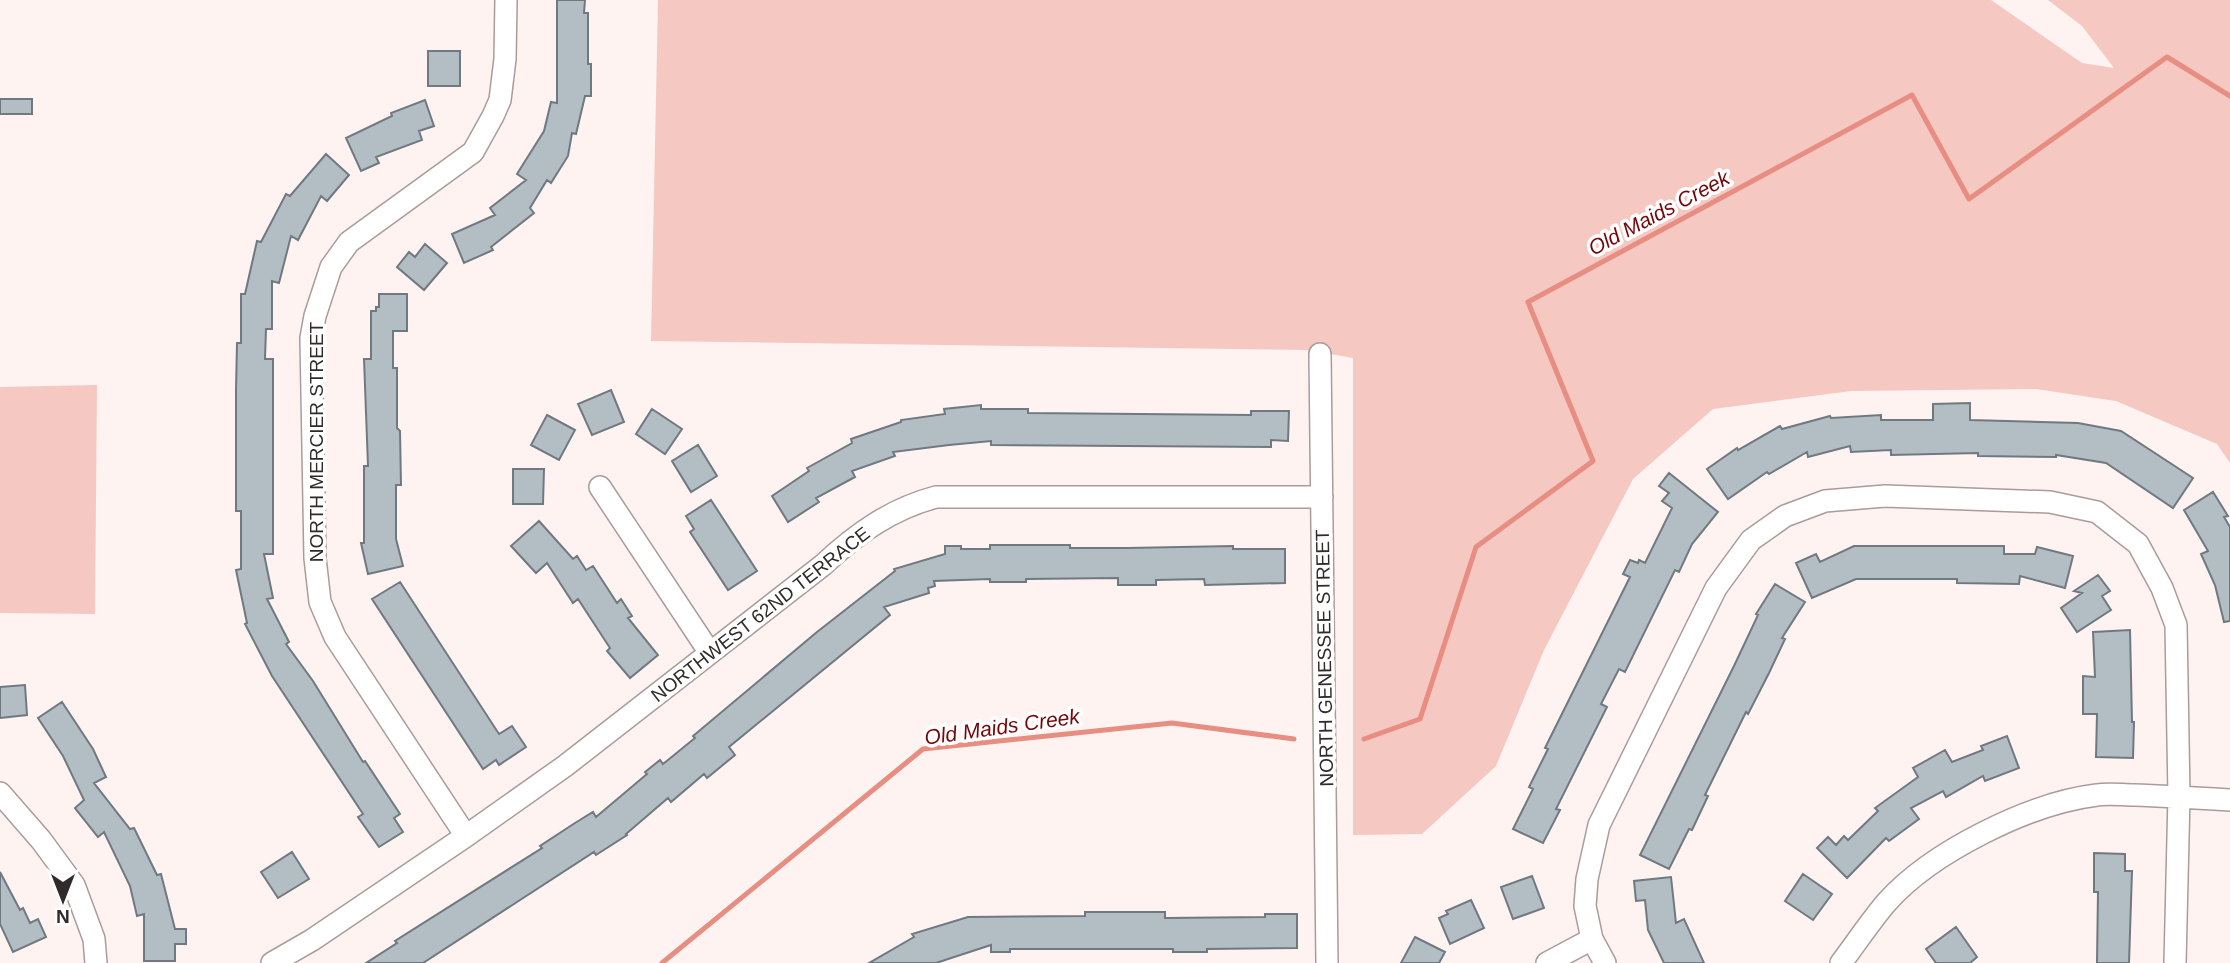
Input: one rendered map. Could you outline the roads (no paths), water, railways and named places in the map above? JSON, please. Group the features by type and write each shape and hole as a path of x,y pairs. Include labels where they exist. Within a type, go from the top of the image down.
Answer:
{"street":[{"name":"NORTH MERCIER STREET","path":"466,836 335,638 320,602 314,558 311,338 314,316 331,267 349,242 473,152 500,100 505,59 506,0"},
{"name":"NORTH GENESSEE STREET","path":"1320,354 1327,963"},
{"path":"600,487 710,653"},
{"path":"1605,963 1592,939 1585,906 1587,879 1599,825 1716,588 1751,540 1785,516 1825,501 1885,496 2050,502 2097,512 2138,544 2162,588 2176,625 2179,796 2175,963"},
{"name":"NORTHWEST 62ND TERRACE","path":"272,963 312,940 466,836 614,729 871,526 896,510 936,497 1322,497"},
{"path":"0,793 74,885 94,939 96,963"},
{"path":"1841,963 1887,902 1942,858 1978,836 2017,818 2057,804 2098,795 2230,800"},
{"path":"1547,963 1592,939"}],"waterway":[{"name":"Old Maids Creek","path":"1364,739 1420,719 1476,547 1593,461 1528,302 1912,95 1969,199 2167,57 2230,96"},
{"name":"Old Maids Creek","path":"662,963 923,749 1172,723 1294,739"}]}
